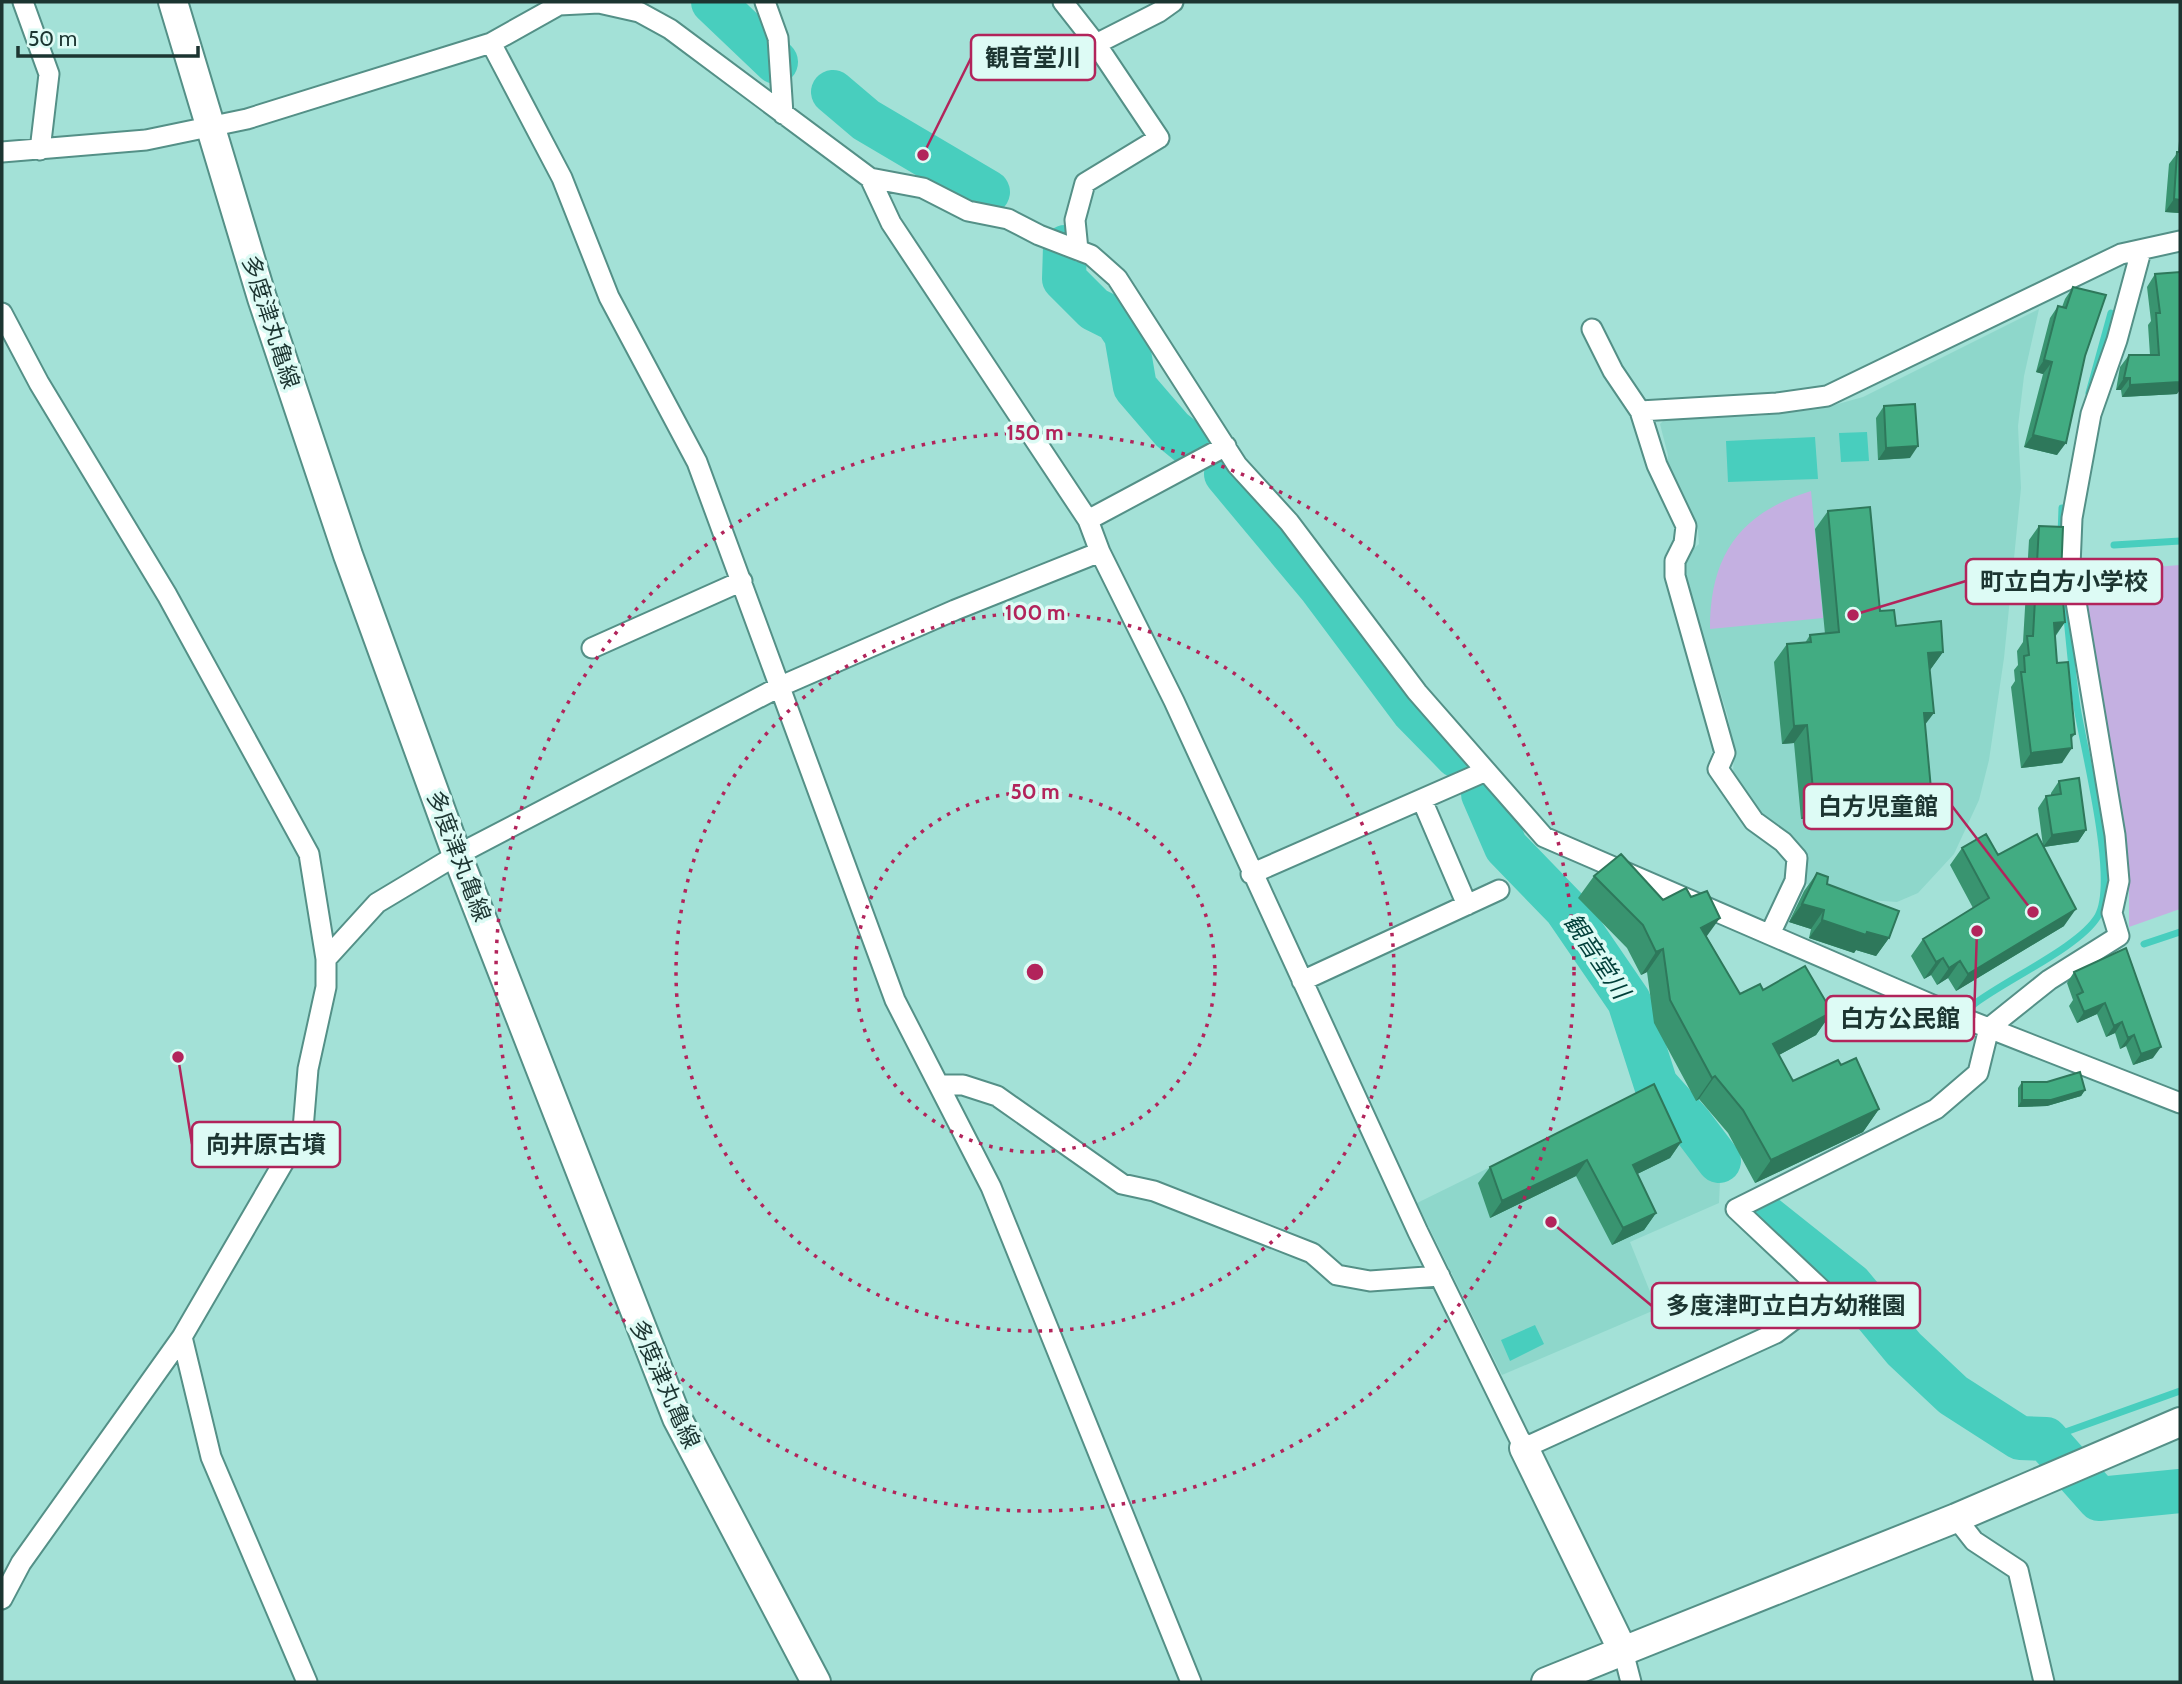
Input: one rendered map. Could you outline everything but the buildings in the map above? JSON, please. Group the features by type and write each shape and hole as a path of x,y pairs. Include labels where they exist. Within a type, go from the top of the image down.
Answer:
{"main road":[{"name":"多度津丸亀線","path":"173,2 262,298 344,542 457,855 633,1313 677,1418 817,1682"},
{"path":"1546,1682 2095,1461 2180,1422"},
{"path":"1524,1448 1623,1651"}],"street":[{"path":"23,2 48,74 40,150"},
{"path":"765,2 778,38 783,114"},
{"path":"1063,2 1096,44 1159,138 1085,183 1075,220 1078,250"},
{"path":"1096,44 1173,2"},
{"path":"2,152 146,140 211,127 491,43 559,5 599,3 639,12 670,29 870,178 923,188 968,211 1008,219 1091,254 1116,278 1237,464 1289,523 1417,692 1544,837 1989,1028 2180,1103"},
{"path":"491,43 562,178 610,297 697,463 895,1000 991,1187 1191,1682"},
{"path":"870,178 891,223 1088,520 1100,552 1174,701 1251,874 1524,1448 1776,1333 1809,1308 1822,1290 1736,1209 1936,1109 1978,1073 1989,1028 2049,980 2119,936 2112,914 2119,881 2115,835 2070,566 2072,518 2091,414 2118,340 2141,251"},
{"path":"1640,411 1777,403 1827,396 2121,254 2180,242"},
{"path":"2,313 39,383 173,606 309,854 326,959 326,987 308,1069 303,1129 183,1337 21,1563 2,1599"},
{"path":"1591,329 1613,371 1640,411 1657,465 1686,526 1684,543 1675,561 1675,576 1725,753 1718,769 1754,821 1783,842 1797,858 1795,881 1770,934"},
{"path":"1088,520 1226,446"},
{"path":"326,959 377,903 457,855 781,686 955,610 1100,552"},
{"path":"592,648 741,581"},
{"path":"1251,874 1486,771"},
{"path":"1422,800 1467,905"},
{"path":"1302,981 1499,890"},
{"path":"939,1085 963,1085 997,1096 1122,1184 1154,1191 1312,1253 1337,1275 1370,1281 1440,1276"},
{"path":"183,1337 211,1457 307,1682"},
{"path":"1956,1518 1975,1541 2018,1570 2044,1682"},
{"path":"1623,1651 1631,1682"}],"shaded area":[{"path":"2039,309 2024,376 2018,426 2021,488 2004,658 1989,760 1979,800 1954,854 1918,893 1897,902 1868,900 1802,883 1806,867 1801,850 1790,835 1761,816 1733,774 1734,754 1728,717 1683,571 1686,555 1699,544 1698,530 1667,470 1668,455 1660,424 1666,418 1759,416 1820,409 1863,397"},
{"path":"1867,432 1869,461 1841,462 1839,433"},
{"path":"1815,437 1818,479 1728,482 1726,441"},
{"path":"1811,491 1823,618 1710,629 1711,603 1716,580 1723,559 1734,541 1747,525 1765,512 1786,500"},
{"path":"2180,565 2180,909 2129,927 2129,872 2081,573"},
{"path":"1647,1090 1720,1181 1719,1203 1630,1242 1657,1309 1502,1375 1417,1203"},
{"path":"1535,1325 1544,1344 1510,1361 1501,1340"}],"waterway":[{"name":"観音堂川","path":"713,2 776,62"},
{"name":"観音堂川","path":"833,92 866,120 988,192"},
{"name":"観音堂川","path":"1065,247 1064,279 1094,309 1116,320 1126,335 1135,387 1172,430 1194,448"},
{"path":"2089,393 2111,313"},
{"name":"観音堂川","path":"1226,474 1321,588 1413,711 1457,756"},
{"path":"2061,535 2062,508"},
{"path":"2114,545 2180,541"},
{"path":"1973,1005 2059,951 2089,928 2098,916 2103,898 2102,846 2077,707 2064,585"},
{"name":"観音堂川","path":"1483,794 1506,847 1566,909 1629,1001 1656,1085 1719,1161"},
{"path":"2144,944 2180,932"},
{"name":"観音堂川","path":"1763,1215 1851,1285 1904,1349 1953,1395 2020,1438 2046,1439 2099,1499 2180,1491"},
{"path":"2046,1439 2180,1391"}],"place":[{"name":"観音堂川","path":"923,155"},
{"name":"町立白方小学校","path":"1853,615"},
{"name":"白方児童館","path":"2033,912"},
{"name":"白方公民館","path":"1977,931"},
{"name":"向井原古墳","path":"178,1057"},
{"name":"多度津町立白方幼稚園","path":"1551,1222"}]}
